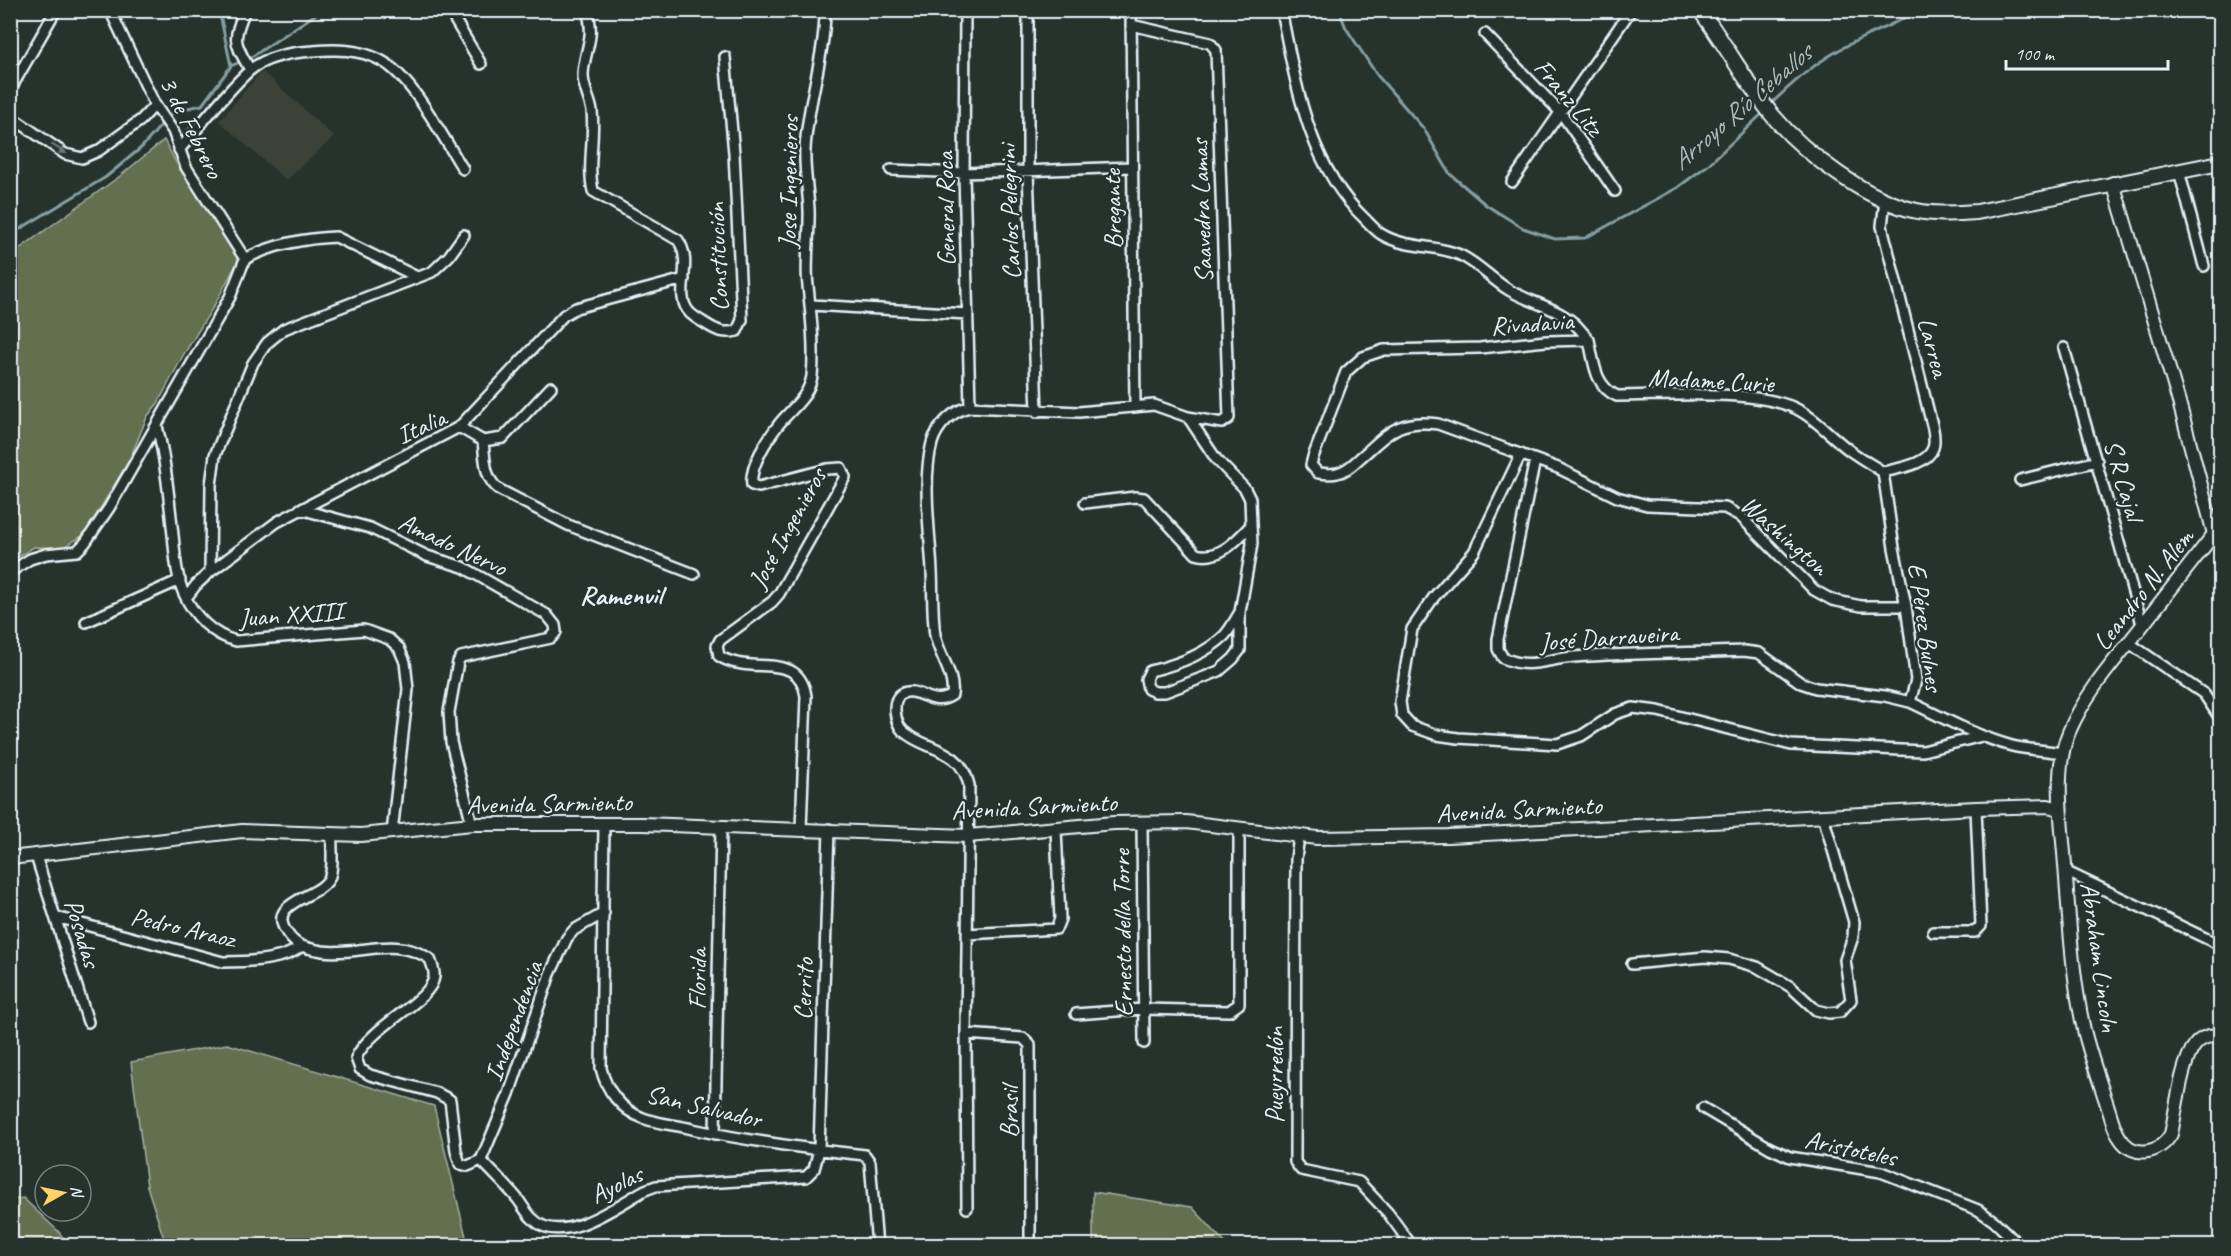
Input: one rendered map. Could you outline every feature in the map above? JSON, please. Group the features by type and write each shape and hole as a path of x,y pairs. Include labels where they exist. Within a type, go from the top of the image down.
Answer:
{"main road":[{"path":"1700,10 1774,117 1815,158 1885,200 1924,212 1941,214 1977,212 2220,162"}],"street":[{"path":"10,90 56,10"},
{"name":"3 de Febrero","path":"110,10 157,108 172,131 186,167 244,259"},
{"path":"245,10 236,32 236,44 248,65"},
{"path":"449,10 481,64"},
{"name":"Constitución","path":"587,10 591,30 583,75 584,88 591,109 593,131 590,179 593,191 678,240 684,248 686,261 682,293 684,305 689,313 717,331 726,333 737,331 742,320 734,153 725,57"},
{"name":"Jose Ingenieros","path":"812,355 811,305 808,284 809,210 805,152 808,111 818,66 825,10"},
{"name":"General Roca","path":"965,10 964,173 970,407"},
{"name":"Carlos Pelegrini","path":"1028,10 1028,171 1037,411"},
{"name":"Bregante","path":"1131,10 1136,407"},
{"name":"Rivadavia","path":"1281,10 1297,85 1314,142 1331,178 1348,203 1380,233 1396,242 1445,250 1460,255 1509,290 1573,322 1589,340"},
{"path":"1512,182 1631,10"},
{"name":"Saavedra Lamas","path":"1131,26 1210,43 1216,50 1229,418 1222,423 1188,417"},
{"name":"Franz Litz","path":"1485,34 1560,113 1616,191"},
{"path":"179,150 248,65 304,51 338,49 363,53 382,61 409,85 463,169"},
{"path":"10,116 65,154 82,158 98,151 157,108"},
{"path":"891,170 964,173 1132,167"},
{"path":"2179,171 2204,266"},
{"name":"Leandro N. Alem","path":"2060,809 2062,753 2068,733 2086,699 2217,529 2113,183"},
{"name":"Larrea","path":"1883,472 1906,467 1928,458 1934,446 1933,429 1882,226 1885,200"},
{"path":"210,572 211,485 215,454 253,363 267,343 284,329 432,272 449,256 464,235"},
{"path":"10,572 30,559 46,554 77,551 85,543 109,508 230,297 244,259 260,251 321,237 336,237 417,277"},
{"path":"459,427 564,315 576,308 684,279"},
{"path":"811,305 968,314"},
{"name":"Rivadavia","path":"1536,460 1438,424 1419,422 1404,425 1392,431 1346,470 1335,474 1318,473 1311,465 1347,372 1363,357 1384,350 1480,348 1546,341 1589,340"},
{"name":"Madame Curie","path":"1589,340 1597,377 1607,392 1617,396 1732,396 1791,406 1815,421 1848,449 1883,472"},
{"name":"S R Cajal","path":"2064,348 2142,624"},
{"name":"José Ingenieros","path":"801,829 805,686 795,671 785,668 738,665 719,656 717,646 720,640 772,602 779,594 845,477 841,468 827,469 781,483 759,487 752,485 751,477 756,463 778,426 807,393 812,378 812,355"},
{"path":"483,441 503,438 551,387"},
{"path":"970,407 1079,412 1154,405 1188,417 1216,459 1245,489 1250,499 1252,544 1240,612 1240,650 1219,670 1165,692 1148,689 1146,678 1150,671 1188,659 1208,648 1225,635 1240,612"},
{"name":"Brasil","path":"967,1208 966,1034 969,785 961,765 944,752 902,730 896,717 895,706 903,693 914,692 933,700 946,699 952,695 952,678 942,658 935,634 928,465 932,441 941,426 959,409 970,407"},
{"name":"Juan XXIII","path":"157,426 164,455 180,580 194,612 209,628 221,637 236,642 364,630 389,639 399,648 405,662 408,689 392,833"},
{"name":"Italia","path":"186,598 210,572 276,522 459,427 483,441 487,472 494,486 500,490 567,525 694,574"},
{"path":"1521,454 1474,552 1434,597 1412,629 1400,702 1402,715 1412,726 1437,735 1458,738 1557,744 1581,736 1615,714 1633,708 1658,711 1791,745 1923,751 1982,736"},
{"name":"Washington","path":"1536,460 1617,497 1647,506 1725,508 1740,516 1814,590 1823,595 1833,600 1861,606 1906,606"},
{"name":"José Darraueira","path":"1536,460 1498,639 1498,649 1503,658 1518,664 1533,664 1572,657 1744,651 1759,653 1801,683 1816,688 1885,696 1910,702"},
{"path":"2020,480 2097,461"},
{"name":"E Pérez Bulnes","path":"1883,472 1916,680 1910,702 1952,724 1982,736 2014,746 2062,753"},
{"path":"1085,504 1135,497 1144,498 1196,554 1201,556 1216,554 1230,546 1251,525"},
{"name":"Amado Nervo","path":"300,509 370,528 427,556 463,567 548,615 555,624 556,632 551,638 475,653 461,657 458,662 449,712 451,742 472,825"},
{"path":"86,622 180,580"},
{"path":"2128,643 2204,694 2220,718"},
{"name":"Avenida Sarmiento","path":"10,858 242,831 392,833 472,825 721,826 968,836 1142,823 1186,822 1317,838 1448,836 1976,808 2048,806 2060,809"},
{"path":"1933,932 1975,932 1981,926 1976,808"},
{"name":"Abraham Lincoln","path":"2060,809 2071,949 2085,1032 2112,1119 2119,1137 2129,1147 2149,1152 2156,1150 2167,1141 2171,1134 2190,1052 2201,1039 2220,1035"},
{"path":"1632,964 1705,957 1729,959 1757,967 1791,987 1816,1010 1828,1013 1840,1012 1851,1000 1845,960 1853,937 1854,922 1823,816"},
{"name":"Ernesto della Torre","path":"1142,823 1144,1043"},
{"name":"San Salvador","path":"604,824 601,1068 604,1082 615,1098 628,1110 643,1118 715,1134 865,1155 870,1162 877,1245"},
{"name":"Florida","path":"715,1134 721,826"},
{"path":"967,934 1056,929 1060,919 1056,829"},
{"path":"1076,1014 1143,1009 1229,1011 1239,1004 1239,829"},
{"name":"Cerrito","path":"819,1150 829,830"},
{"path":"332,834 330,876 325,884 288,906 282,918 284,930 300,947 328,951 401,947 416,950 430,959 434,978 429,990 422,998 383,1026 361,1047 356,1058 360,1069 370,1075 437,1093 450,1100 456,1151 460,1164 468,1166 481,1160"},
{"name":"Pueyrredón","path":"1299,836 1296,859 1295,1162 1301,1170 1359,1182 1412,1245"},
{"name":"Posadas","path":"36,856 88,1022"},
{"path":"2065,871 2220,945"},
{"name":"Independencia","path":"481,1160 508,1094 550,974 567,938 574,930 604,913"},
{"name":"Pedro Araoz","path":"56,917 223,962 255,960 294,953 300,947"},
{"name":"Brasil","path":"966,1034 1023,1038 1030,1045 1030,1245"},
{"name":"Aristoteles","path":"1703,1108 1770,1148 1790,1157 1881,1172 1978,1210 2020,1245"},
{"name":"Ayolas","path":"481,1160 534,1220 547,1228 557,1230 577,1227 656,1186 806,1177 814,1170 819,1150"}],"shaded area":[{"path":"262,71 334,137 286,180 219,121"}],"green space":[{"path":"164,140 177,164 236,254 238,261 158,403 147,417 129,461 84,535 62,548 34,547 11,561 11,255 120,176"},
{"path":"227,1044 434,1106 468,1245 166,1245 147,1186 131,1062"},
{"path":"1093,1192 1192,1207 1227,1245 1093,1245"},
{"path":"23,1198 33,1207 33,1223 50,1223 69,1245 11,1245 11,1200"}],"waterway":[{"path":"219,10 231,66"},
{"name":"Arroyo Río Ceballos","path":"168,118 174,111 202,105 231,66 253,56 322,10"},
{"name":"Arroyo Río Ceballos","path":"1339,10 1346,28 1377,75 1424,129 1450,174 1486,205 1523,228 1555,239 1585,238 1677,188 1708,165 1765,111"},
{"name":"Arroyo Río Ceballos","path":"1769,106 1800,77 1825,58 1918,10"},
{"name":"Arroyo Río Ceballos","path":"10,235 106,177 142,147 163,123"}],"district":[{"name":"Ramenvil","path":"621,595"}]}
